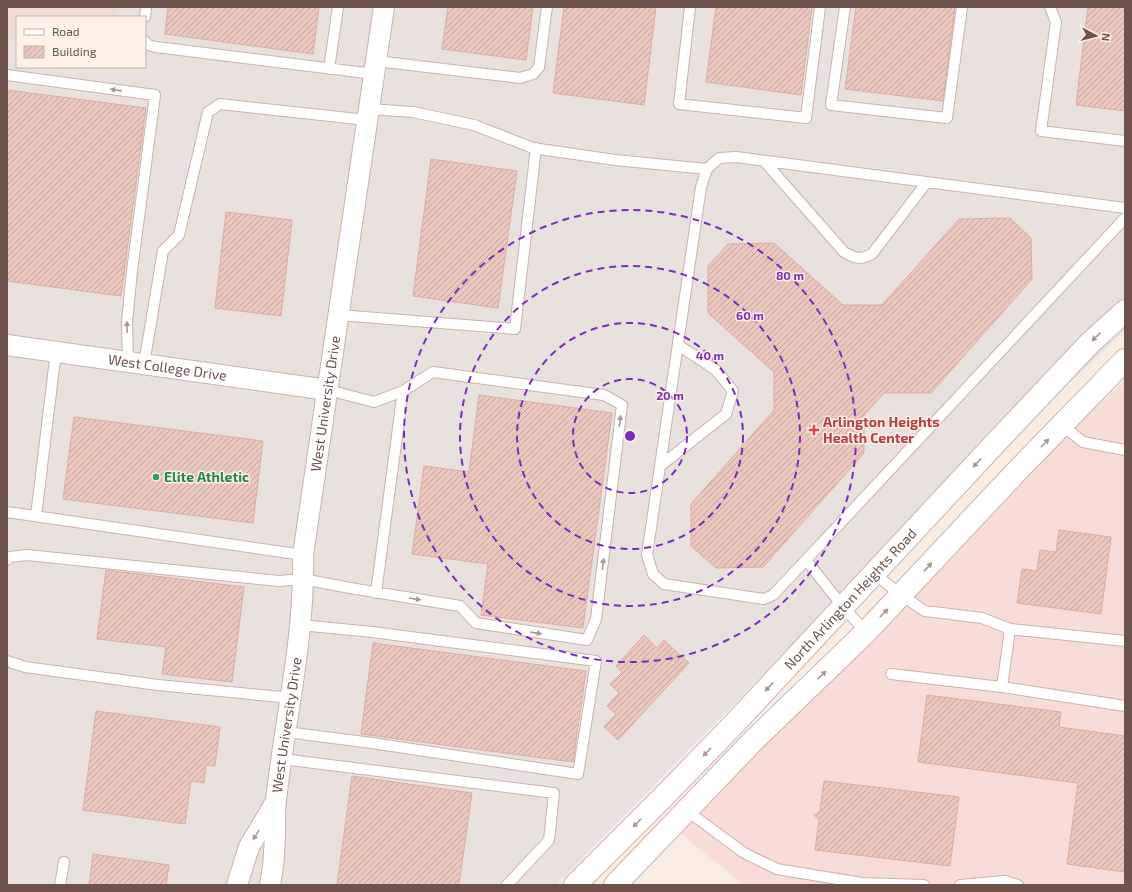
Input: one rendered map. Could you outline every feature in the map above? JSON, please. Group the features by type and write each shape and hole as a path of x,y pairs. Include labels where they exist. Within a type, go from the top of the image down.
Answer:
{"main road":[{"name":"North Arlington Heights Road","path":"574,885 713,746 1074,361 1125,311"},
{"name":"North Arlington Heights Road","path":"615,885 753,741 866,632 902,595 1125,360"}],"street":[{"name":"West University Drive","path":"270,885 274,852 276,802 300,625 303,555 384,7"},
{"name":"West College Drive","path":"7,344 328,390"},
{"path":"237,885 248,847 276,802"}],"lane":[{"path":"329,69 338,7"},
{"path":"146,42 148,45 156,47 329,69 375,68 520,78 533,74 539,67 547,7"},
{"path":"690,7 679,104 806,118 820,7"},
{"path":"845,7 831,105 947,118 962,7"},
{"path":"1050,7 1056,22 1042,131 1125,141"},
{"path":"7,75 155,95 127,322 136,363"},
{"path":"136,363 163,251 179,235 208,112 220,104 368,114 413,112 474,125 536,148 615,160 707,169"},
{"path":"339,315 515,329 536,148"},
{"path":"1125,208 736,157 719,158 707,169 701,187 647,555 653,574 664,584 764,599 773,594 1125,218"},
{"path":"764,161 844,252 854,258 864,258 872,254 928,182"},
{"path":"660,466 726,414 733,391 716,370 678,345"},
{"path":"36,516 56,351"},
{"path":"7,560 10,557 27,555 279,581 303,579 460,606 476,623 588,640 596,619 622,405 604,395 433,372 403,391 374,402 328,390"},
{"path":"376,592 403,391"},
{"path":"1062,425 1083,442 1125,450"},
{"path":"7,512 303,555"},
{"path":"806,560 844,608 866,632"},
{"path":"875,574 926,611 982,618 1010,629 1125,641"},
{"path":"286,732 380,744 578,774 596,661 372,632 300,625"},
{"path":"1002,687 1010,629"},
{"path":"7,661 25,667 158,685 291,698"},
{"path":"891,674 1002,687 1125,706"},
{"path":"282,759 554,793 549,840 507,885"},
{"path":"686,810 744,853 777,870 862,883 924,885"},
{"path":"60,885 64,862"},
{"path":"960,885 1006,880 1018,885"}],"shaded area":[{"path":"7,7 117,7 116,16 16,16 16,37 7,36"},
{"path":"117,7 1125,7 1125,330 755,683 556,885 7,885 7,36 16,37 16,68 146,68 146,16 116,16"},
{"path":"1125,380 1125,885 744,885 680,833 1030,470"}],"building":[{"path":"168,7 319,7 313,54 165,34"},
{"path":"448,7 533,7 526,60 442,49"},
{"path":"564,7 656,7 644,105 553,93"},
{"path":"716,7 812,7 801,95 706,82"},
{"path":"856,7 955,7 943,101 845,89"},
{"path":"1088,7 1125,7 1125,111 1076,105"},
{"path":"7,90 146,108 121,296 7,281"},
{"path":"431,159 517,171 498,308 413,296"},
{"path":"226,212 292,220 281,316 215,308"},
{"path":"1010,218 1031,238 1032,279 931,393 884,393 864,415 864,453 763,567 716,568 691,546 691,504 774,410 774,372 708,313 708,266 728,244 774,243 843,305 882,305 959,219"},
{"path":"479,395 612,413 583,628 481,615 488,564 412,554 424,466 469,472"},
{"path":"74,417 263,441 253,523 63,499"},
{"path":"1059,530 1111,537 1101,614 1017,603 1022,569 1037,571 1040,550 1056,552"},
{"path":"106,570 244,587 232,682 162,674 166,647 97,639"},
{"path":"644,635 657,648 664,640 689,663 618,740 604,727 616,714 607,706 619,693 610,684 622,672 616,666"},
{"path":"373,643 586,671 573,762 361,734"},
{"path":"927,695 1061,712 1059,727 1125,736 1125,872 1067,864 1078,783 918,762"},
{"path":"96,711 220,727 215,766 206,765 204,783 191,781 185,824 83,810"},
{"path":"352,776 472,793 459,885 337,885"},
{"path":"824,781 959,797 950,866 815,850 819,820 814,815 820,811"},
{"path":"93,854 169,865 166,885 89,885"}],"place":[{"name":"Arlington Heights Health Center","path":"814,430"},
{"name":"Elite Athletic","path":"156,477"}]}
